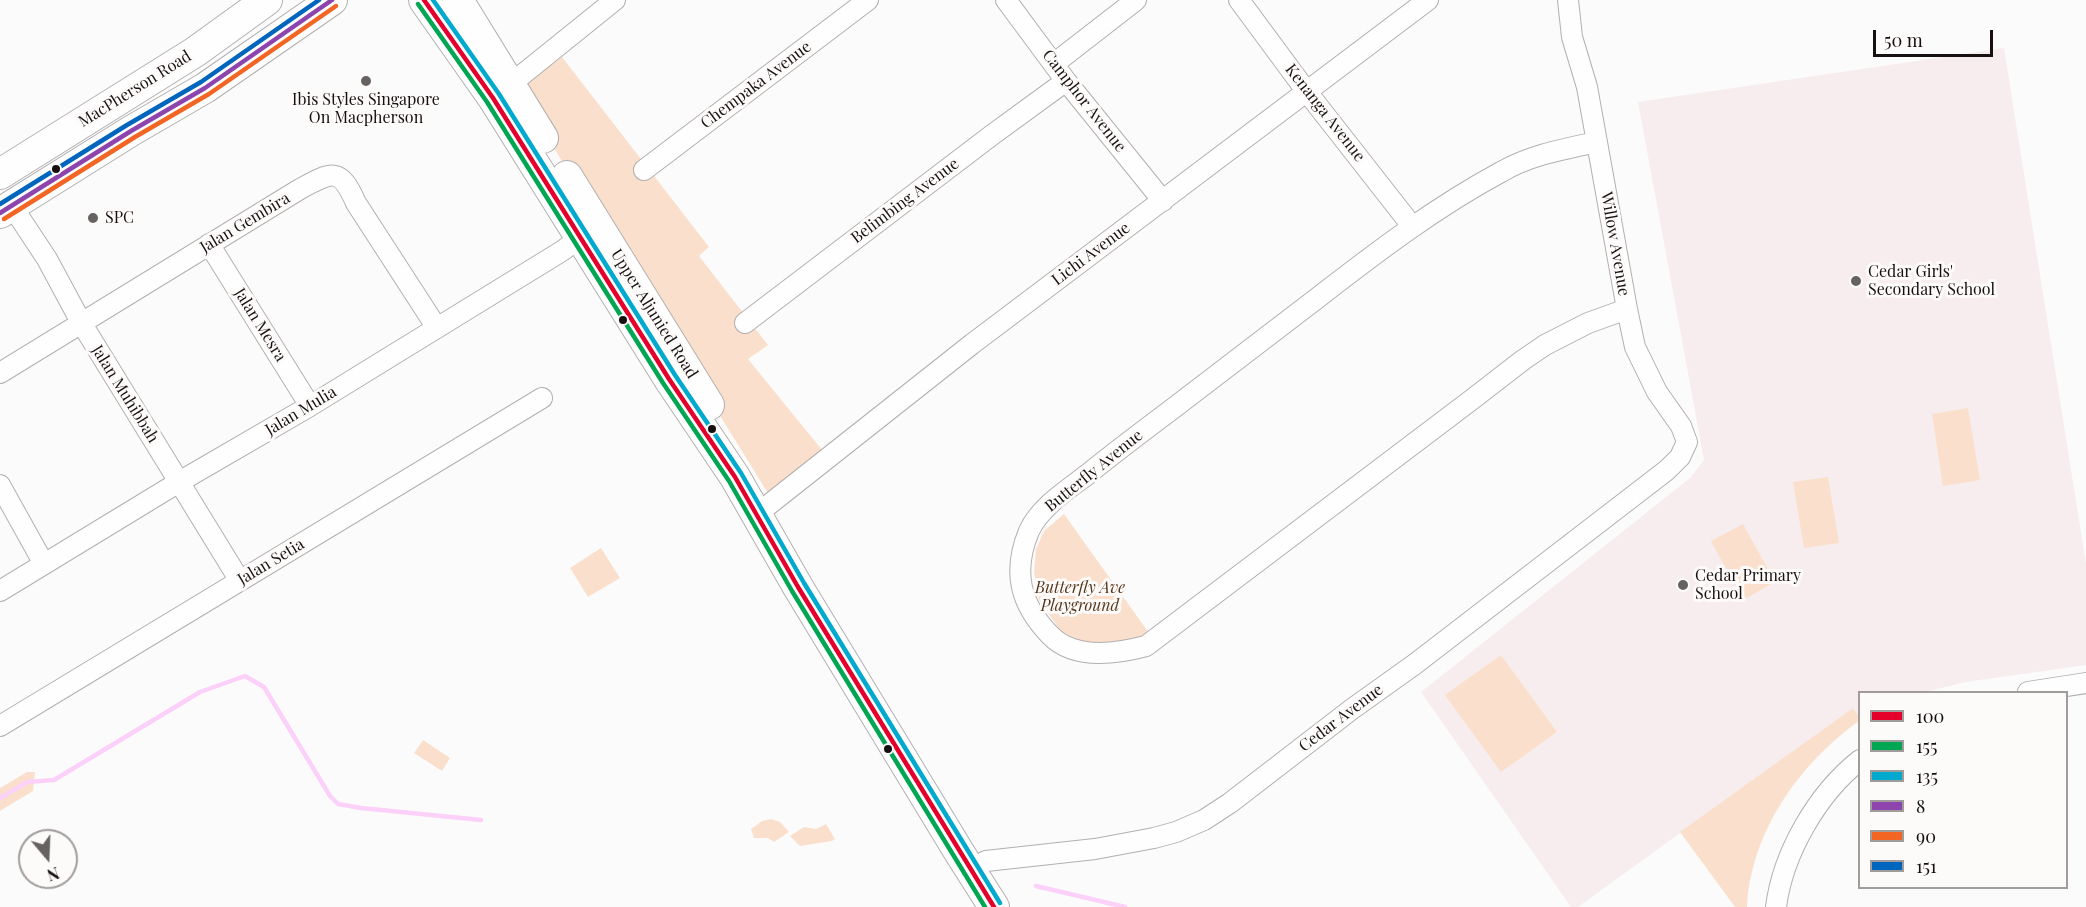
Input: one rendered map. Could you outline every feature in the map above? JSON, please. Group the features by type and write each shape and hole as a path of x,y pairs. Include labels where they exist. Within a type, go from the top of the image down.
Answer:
{"main road":[{"name":"MacPherson Road","path":"0,174 195,52 266,0"},
{"name":"MacPherson Road","path":"6,209 205,88 332,0"},
{"name":"Upper Aljunied Road","path":"424,0 501,92 590,231 692,375 762,510 809,570 978,865 994,907"},
{"name":"Upper Aljunied Road","path":"462,3 501,92"},
{"name":"Upper Aljunied Road","path":"978,865 1014,907"}],"street":[{"path":"501,92 615,0"},
{"name":"Chempaka Avenue","path":"644,170 868,0"},
{"name":"Camphor Avenue","path":"1006,0 1055,63 1066,81 1162,201"},
{"path":"1055,63 1136,0"},
{"name":"Kenanga Avenue","path":"1239,0 1307,92 1412,226"},
{"name":"Lichi Avenue","path":"762,510 972,344 1428,0"},
{"name":"Willow Avenue","path":"1568,0 1572,37 1587,87 1635,346 1657,392 1681,426 1687,442 1680,457 1667,470"},
{"path":"1572,37 1583,0"},
{"name":"Belimbing Avenue","path":"745,323 1066,81"},
{"name":"Butterfly Avenue","path":"1597,142 1548,153 1513,166 1412,226 1132,439 1047,507 1030,530 1023,549 1020,573 1029,610 1051,637 1063,645 1088,653 1127,651 1146,646 1522,360 1588,323 1627,309"},
{"name":"Jalan Gembira","path":"0,373 209,244 327,176 338,176 348,185 356,203 437,328"},
{"name":"Jalan Muhibbah","path":"6,209 47,259 82,324 240,581"},
{"name":"Jalan Mulia","path":"0,591 179,482 310,406 562,251 590,231"},
{"name":"Jalan Mesra","path":"209,244 310,406"},
{"name":"Jalan Setia","path":"0,726 542,398"},
{"name":"Cedar Avenue","path":"978,865 1095,849 1165,835 1204,820 1415,664 1667,470"},
{"path":"0,485 44,564"},
{"path":"2040,691 2086,683"},
{"path":"1776,907 1784,872 1808,818 1828,792 1858,762"}],"shaded area":[{"name":"Cedar Girls' Secondary School","path":"2004,48 2086,564 2086,665 1966,682 1929,691 1858,691 1858,716 1853,708 1578,907 1571,907 1421,692 1690,478 1704,460 1638,102"}],"green space":[{"path":"562,57 709,247 699,256 768,345 748,359 827,456 771,498 518,90"},
{"path":"1968,408 1980,480 1943,486 1932,414"},
{"path":"1828,477 1839,543 1804,548 1793,482"},
{"name":"Butterfly Ave Playground","path":"1064,514 1149,633 1128,644 1118,646 1081,642 1060,630 1039,600 1034,572 1036,549 1044,531"},
{"path":"1743,524 1775,582 1743,600 1711,541"},
{"path":"601,548 620,578 588,597 570,568"},
{"path":"1501,655 1557,732 1501,772 1445,695"},
{"path":"1853,708 1858,716 1858,722 1837,738 1798,779 1768,827 1750,879 1747,907 1735,907 1680,832"},
{"path":"423,740 450,758 442,771 414,753"},
{"path":"27,772 35,772 33,791 0,811 0,788"},
{"path":"771,819 780,822 789,832 774,842 768,838 754,838 751,829 762,821"},
{"path":"826,824 835,839 832,841 800,846 790,836 804,827 816,829"}],"waterway":[{"path":"0,798 27,782 54,780 200,692 245,676 264,687 330,796 338,804 481,820"},
{"path":"1036,886 1125,907"}],"transit line":[{"name":"151","path":"0,204 201,82 319,0"},
{"name":"8","path":"0,213 131,131 205,88 332,0"},
{"name":"100","path":"424,0 493,98 669,379 735,477 798,587 994,907"},
{"name":"135","path":"433,0 499,94 675,375 741,473 804,583 1000,903"},
{"name":"155","path":"418,4 487,102 663,383 729,481 792,591 985,907"},
{"name":"90","path":"4,219 135,137 209,94 336,6"}],"place":[{"name":"Ibis Styles Singapore On Macpherson","path":"366,81"},
{"name":"SPC","path":"93,218"},
{"name":"Cedar Girls' Secondary School","path":"1856,281"},
{"name":"Cedar Primary School","path":"1683,585"}]}
